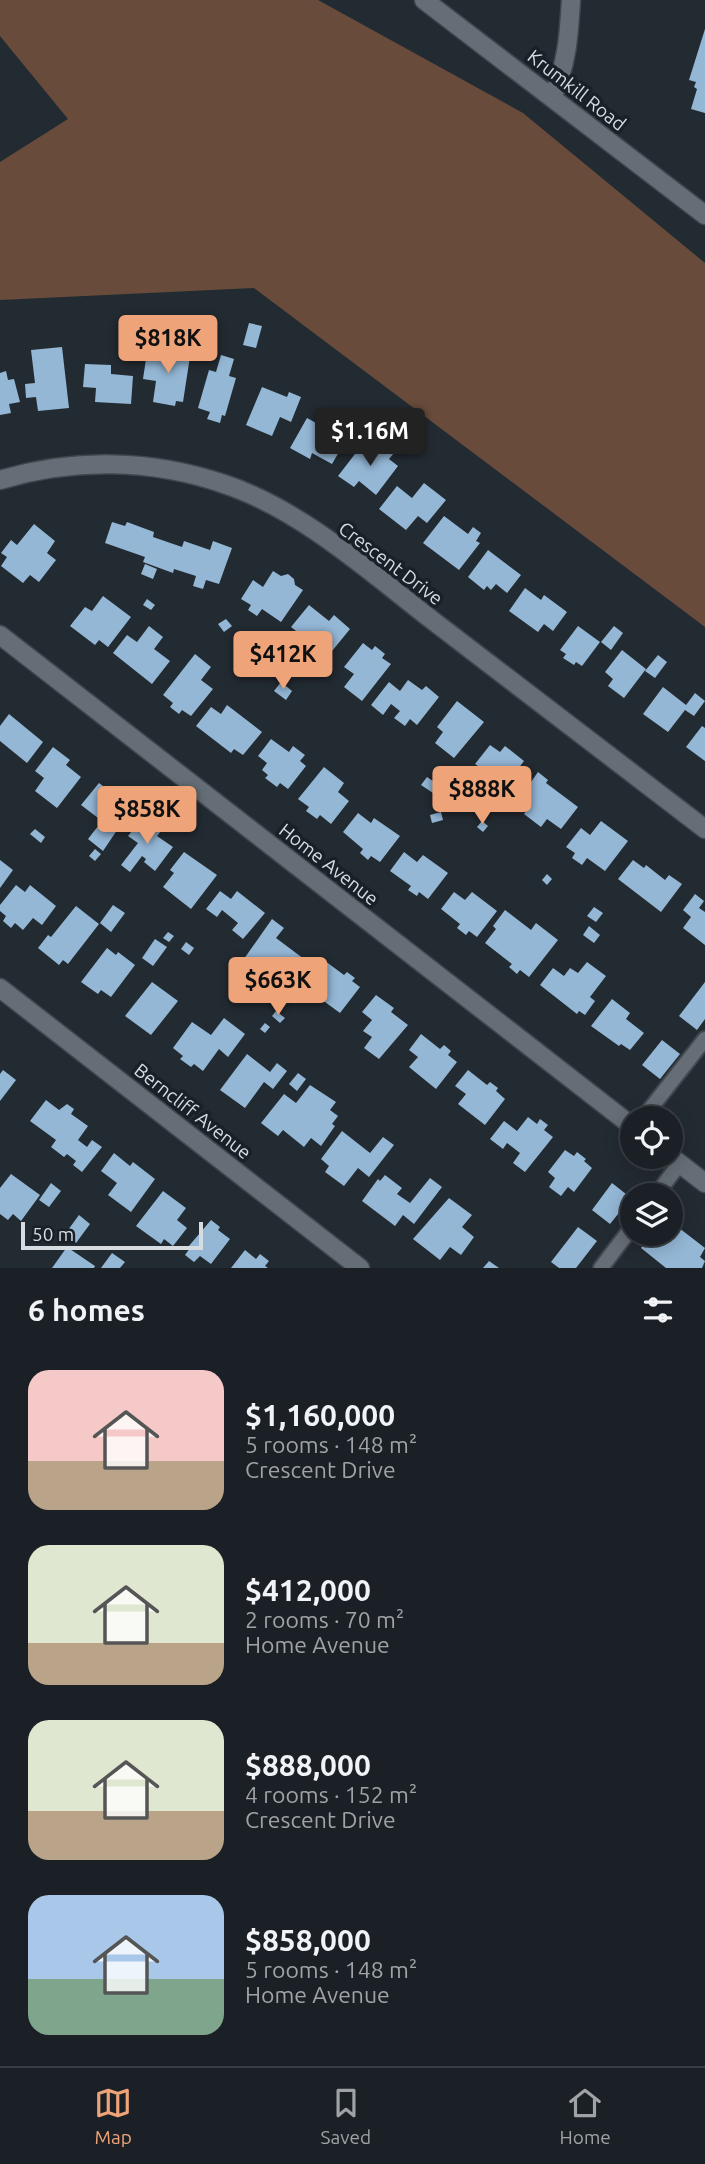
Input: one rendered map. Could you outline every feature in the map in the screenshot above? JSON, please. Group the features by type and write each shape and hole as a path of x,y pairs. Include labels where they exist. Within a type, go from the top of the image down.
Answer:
{"street":[{"name":"Krumkill Road","path":"424,0 705,215"},
{"path":"552,97 565,61 571,0"},
{"name":"Crescent Drive","path":"0,480 63,466 140,466 192,474 255,496 353,559 705,829"},
{"name":"Home Avenue","path":"0,635 620,1117"},
{"name":"Berncliff Avenue","path":"0,988 360,1268"},
{"path":"683,1165 705,1183"}],"lane":[{"path":"652,1106 705,1038"},
{"path":"601,1268 620,1243"}],"shaded area":[{"path":"0,0 318,0 523,113 705,263 705,627 254,288 0,300 0,162 68,119 0,36"}],"building":[{"path":"705,29 705,113 691,109 697,89 694,87 696,82 689,80"},
{"path":"249,323 262,326 256,348 243,345"},
{"path":"62,347 69,408 38,411 36,397 26,398 25,384 35,383 31,350"},
{"path":"175,347 191,350 183,402 176,401 175,406 153,402 156,381 143,379 147,352 173,357"},
{"path":"221,355 234,359 229,376 236,378 225,416 222,415 220,423 207,419 210,412 198,408 209,370 216,372"},
{"path":"85,364 111,365 111,374 133,376 131,404 95,402 96,388 83,387"},
{"path":"6,371 8,380 14,379 20,402 9,404 11,413 0,415 0,373"},
{"path":"262,387 287,397 289,392 301,397 291,422 280,417 272,436 246,425"},
{"path":"307,418 329,430 333,423 350,433 332,464 312,453 310,459 290,448"},
{"path":"365,441 377,450 382,444 394,453 389,459 398,466 376,495 359,481 354,487 338,476"},
{"path":"424,483 446,500 427,523 418,516 406,530 379,509 397,486 412,498"},
{"path":"444,516 468,534 473,527 481,533 476,541 480,543 459,570 423,543"},
{"path":"112,522 125,526 127,522 154,532 153,537 182,547 184,541 210,550 213,541 232,548 219,584 206,580 203,589 193,586 196,576 174,569 173,573 143,562 145,557 105,543"},
{"path":"34,524 55,541 47,553 56,560 39,582 30,575 23,583 1,566 7,557 1,553 11,540 17,545"},
{"path":"488,550 521,575 507,593 496,584 491,590 487,586 484,590 468,577"},
{"path":"145,564 157,569 153,579 141,574"},
{"path":"273,571 281,576 288,574 294,579 295,585 303,590 281,622 262,609 257,616 248,610 251,605 241,599 253,580 263,587"},
{"path":"525,588 541,600 544,595 567,612 553,631 544,624 538,632 509,611"},
{"path":"103,596 131,617 108,647 99,640 95,645 70,626 85,607 92,611"},
{"path":"147,599 155,605 151,610 143,605"},
{"path":"309,605 329,621 334,615 350,629 328,656 291,627"},
{"path":"226,619 232,626 224,632 218,624"},
{"path":"149,626 163,637 154,649 170,661 152,684 113,653 127,635 137,642"},
{"path":"578,626 600,642 582,666 576,662 574,665 563,658 566,654 560,650"},
{"path":"614,626 623,633 611,650 601,642"},
{"path":"363,643 372,650 375,646 385,654 382,658 391,664 362,701 344,687 354,674 344,667"},
{"path":"622,650 646,669 624,698 608,686 613,679 605,672"},
{"path":"195,654 211,667 201,680 213,689 191,716 182,710 179,714 170,707 173,703 163,695"},
{"path":"658,655 667,662 655,678 645,671"},
{"path":"408,680 422,690 426,686 439,697 417,725 410,719 405,726 394,718 400,711 391,704 383,715 371,705 389,682 400,691"},
{"path":"281,682 292,691 286,700 274,691"},
{"path":"663,687 686,705 695,693 705,701 694,716 685,710 668,732 643,714"},
{"path":"457,701 484,722 454,758 435,743 443,732 437,727"},
{"path":"227,705 262,732 243,755 234,749 231,753 196,726 211,707 221,714"},
{"path":"9,714 43,742 27,763 0,741 0,726"},
{"path":"702,726 705,728 705,761 686,747"},
{"path":"271,739 289,752 293,746 305,755 300,761 306,766 288,789 280,783 277,787 265,778 268,775 262,770 267,763 258,756"},
{"path":"490,745 500,752 505,746 524,761 495,800 475,784 485,771 475,764"},
{"path":"53,747 70,760 66,765 81,777 57,808 35,791 44,778 35,771"},
{"path":"324,767 344,783 338,792 349,801 331,824 320,815 317,819 306,811 309,807 298,799"},
{"path":"538,772 548,780 546,783 578,807 561,829 547,819 541,827 524,814 531,804 521,796"},
{"path":"427,777 439,785 433,793 421,785"},
{"path":"99,783 132,808 103,851 88,839 102,821 81,805"},
{"path":"441,812 443,820 432,823 430,815"},
{"path":"358,813 371,823 374,818 400,836 380,862 371,856 368,860 360,853 363,849 343,832"},
{"path":"143,817 161,831 157,836 173,847 155,871 144,862 146,859 142,856 130,872 121,865 138,843 128,836"},
{"path":"482,821 488,826 483,832 477,827"},
{"path":"601,821 628,841 605,871 587,858 582,865 572,858 575,853 566,847 581,828 590,835"},
{"path":"35,829 45,837 41,843 30,834"},
{"path":"95,849 101,854 95,861 89,856"},
{"path":"184,852 217,875 191,909 163,887 174,873 170,870"},
{"path":"404,852 417,862 423,855 448,873 428,899 419,892 417,896 408,890 411,886 390,871"},
{"path":"0,860 13,870 0,888"},
{"path":"633,860 644,868 646,865 665,880 669,875 682,884 661,912 618,879"},
{"path":"547,874 552,879 547,885 542,880"},
{"path":"16,885 25,892 30,885 56,906 42,925 33,918 23,930 15,923 11,928 3,921 6,916 0,911 0,905"},
{"path":"220,891 231,899 237,891 265,913 243,939 232,930 238,923 222,910 217,917 206,909"},
{"path":"454,892 465,900 472,892 497,911 477,937 469,931 466,935 457,928 460,924 441,909"},
{"path":"695,894 704,901 699,908 705,912 705,945 683,928 691,917 683,910"},
{"path":"113,905 125,913 111,932 100,923"},
{"path":"76,906 99,924 68,964 63,960 59,965 38,948 48,935 51,937"},
{"path":"594,907 603,913 596,922 587,916"},
{"path":"505,910 531,930 536,923 558,940 529,977 520,970 517,974 509,967 512,964 485,943 496,929 493,926"},
{"path":"272,919 284,928 276,938 304,959 287,981 284,979 273,993 239,966"},
{"path":"589,926 600,935 594,943 583,935"},
{"path":"168,932 174,936 169,942 163,938"},
{"path":"155,939 167,947 153,966 142,958"},
{"path":"186,942 194,948 189,955 181,949"},
{"path":"107,948 116,955 118,952 135,965 111,997 101,990 98,994 81,982"},
{"path":"321,958 344,975 347,972 355,978 352,981 360,987 340,1013 314,994 310,998 300,990"},
{"path":"587,962 606,976 590,997 595,1001 585,1015 579,1011 577,1014 540,985 553,968 564,976 570,968 578,973"},
{"path":"152,982 178,1001 151,1035 125,1016"},
{"path":"705,982 705,1019 697,1030 679,1016"},
{"path":"376,995 394,1008 391,1012 408,1025 379,1059 364,1048 372,1037 363,1031 372,1020 362,1012"},
{"path":"612,999 630,1013 626,1019 644,1033 630,1050 621,1044 619,1046 591,1026"},
{"path":"276,1011 285,1018 280,1023 272,1016"},
{"path":"224,1018 245,1034 228,1057 219,1049 203,1071 180,1059 183,1056 173,1048 192,1022 211,1035"},
{"path":"265,1023 270,1027 265,1033 260,1029"},
{"path":"421,1034 440,1049 444,1045 451,1051 448,1055 457,1062 436,1089 409,1067 418,1057 409,1050"},
{"path":"662,1040 680,1054 660,1079 642,1065"},
{"path":"247,1054 270,1072 277,1063 287,1071 273,1089 264,1082 245,1108 220,1090"},
{"path":"3,1070 16,1080 0,1101 0,1074"},
{"path":"468,1070 487,1085 490,1082 498,1088 496,1091 505,1099 485,1125 458,1104 466,1094 455,1086"},
{"path":"298,1073 306,1079 297,1091 289,1084"},
{"path":"310,1085 336,1102 330,1110 338,1116 332,1124 335,1126 321,1146 311,1138 304,1147 283,1130 278,1136 261,1123 284,1094 296,1103"},
{"path":"46,1100 59,1110 67,1104 74,1109 71,1114 88,1126 78,1140 87,1147 92,1140 102,1147 82,1172 73,1165 76,1161 67,1154 64,1157 51,1147 56,1140 30,1121"},
{"path":"528,1117 537,1124 540,1119 548,1125 544,1130 553,1137 525,1172 513,1163 520,1153 507,1143 503,1149 490,1139 504,1121 517,1131"},
{"path":"342,1131 370,1153 383,1137 394,1145 369,1177 358,1168 344,1186 325,1172 329,1166 321,1159"},
{"path":"565,1150 574,1156 577,1152 592,1168 574,1192 568,1187 561,1196 549,1187 555,1178 548,1172"},
{"path":"114,1153 130,1166 133,1162 155,1179 131,1212 108,1195 117,1183 101,1171"},
{"path":"11,1174 40,1195 21,1221 13,1214 8,1220 0,1214 0,1188"},
{"path":"385,1175 402,1188 397,1194 410,1203 430,1178 442,1187 414,1224 403,1215 395,1226 362,1201 378,1179 380,1181"},
{"path":"51,1183 61,1191 49,1207 39,1200"},
{"path":"612,1183 620,1189 620,1212 610,1224 592,1210"},
{"path":"163,1191 186,1208 177,1220 187,1228 173,1246 164,1239 161,1244 136,1226"},
{"path":"449,1198 472,1215 462,1227 474,1237 461,1255 450,1247 440,1260 413,1239"},
{"path":"79,1215 90,1224 76,1243 65,1234"},
{"path":"211,1220 220,1227 218,1230 230,1239 211,1264 200,1256 194,1262 185,1255 190,1248 188,1247"},
{"path":"578,1227 597,1241 576,1268 559,1268 551,1262"},
{"path":"683,1231 705,1248 700,1257 705,1261 702,1268 666,1268 641,1248 683,1246"},
{"path":"67,1247 95,1266 94,1268 52,1268"},
{"path":"245,1250 256,1259 260,1254 269,1261 265,1266 268,1268 231,1268"},
{"path":"112,1253 125,1262 120,1268 101,1268"},
{"path":"489,1261 499,1268 483,1268"}]}
